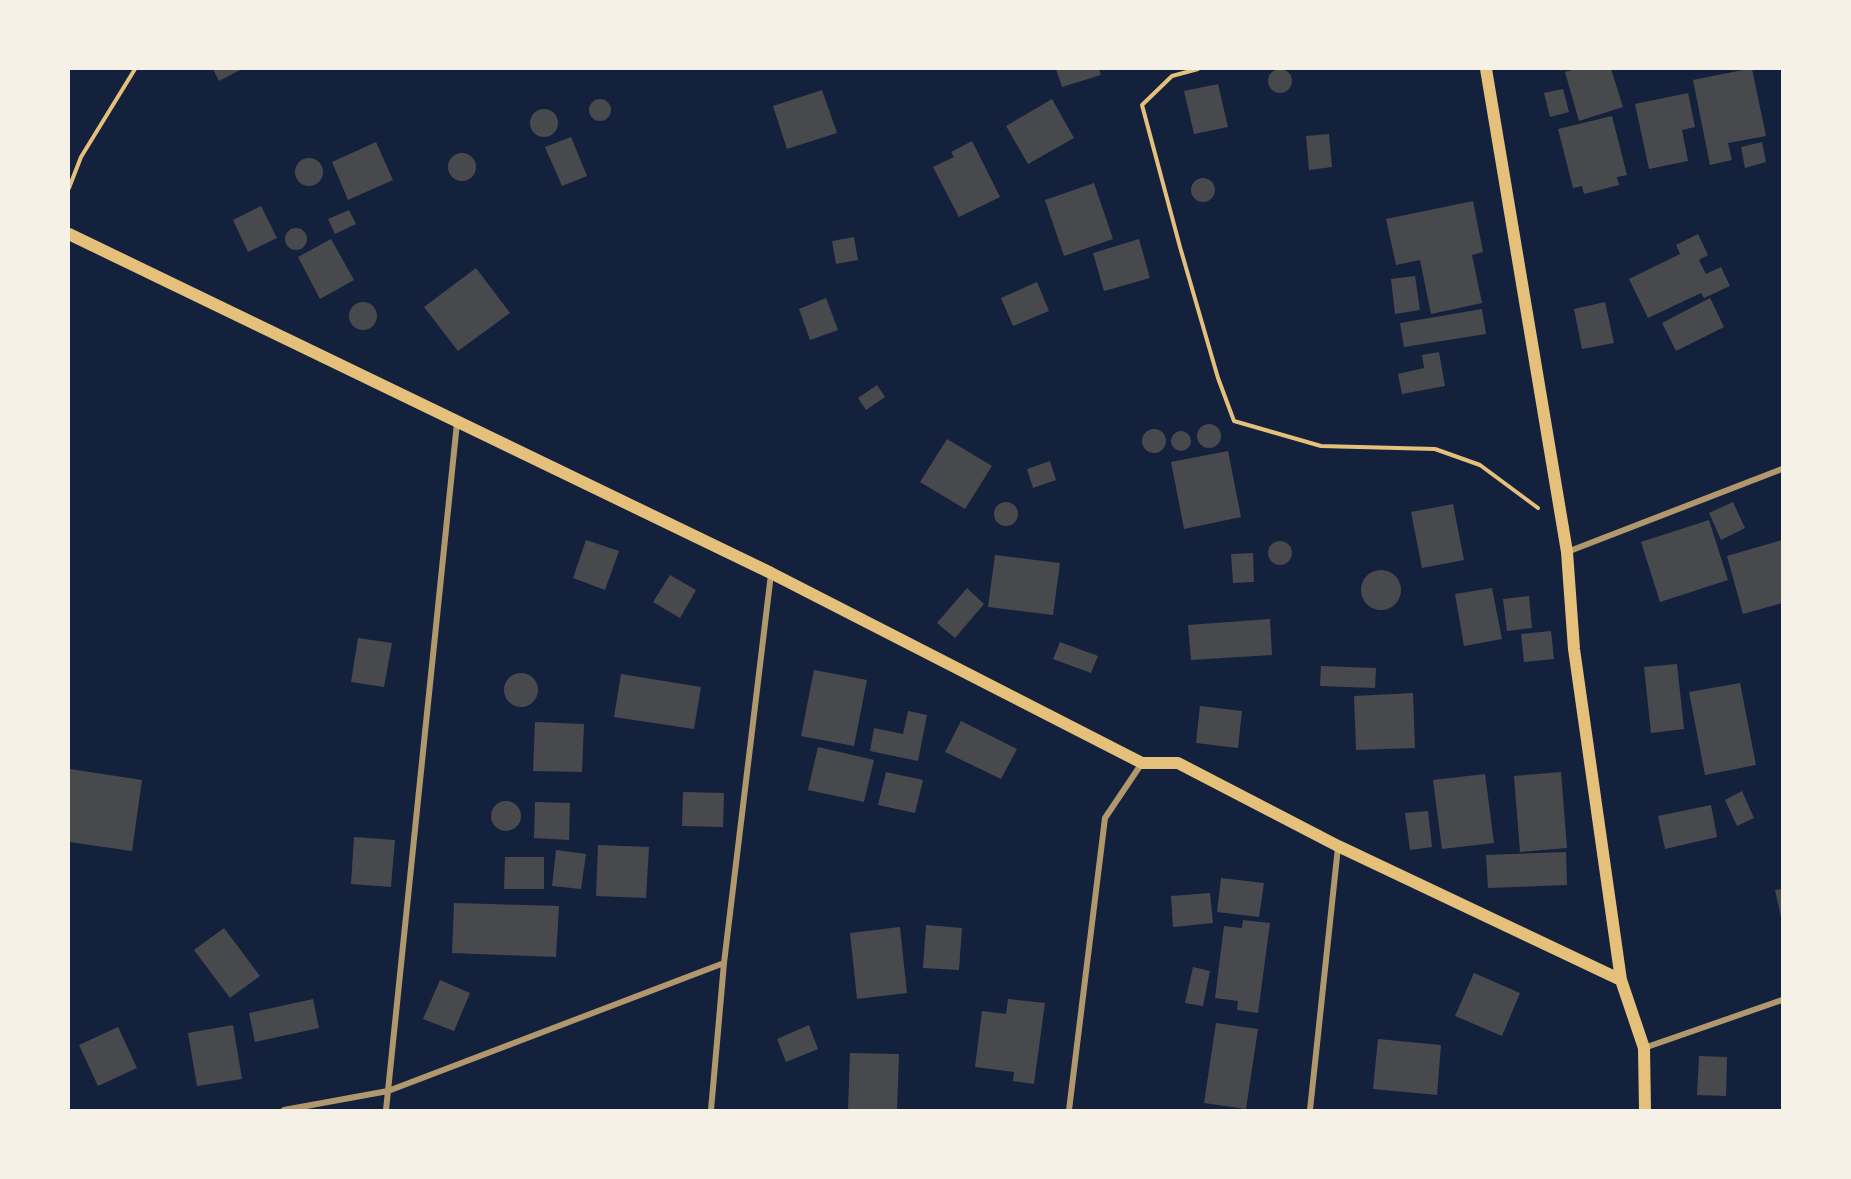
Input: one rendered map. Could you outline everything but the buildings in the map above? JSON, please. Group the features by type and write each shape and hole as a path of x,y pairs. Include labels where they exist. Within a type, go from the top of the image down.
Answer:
{"main road":[{"path":"1486,69 1567,552 1574,649 1621,980 1644,1048 1645,1110"},
{"path":"69,234 771,573 1142,763 1178,764 1338,846 1621,980"}],"street":[{"path":"386,1110 457,423"},
{"path":"1567,552 1782,470"},
{"path":"711,1110 724,963 771,573"},
{"path":"1069,1110 1105,818 1142,763"},
{"path":"1310,1110 1338,846"},
{"path":"284,1110 388,1092 724,963"},
{"path":"1644,1048 1782,1000"}],"path":[{"path":"69,188 81,158 135,69"},
{"path":"1198,69 1172,76 1142,105 1218,378 1234,421 1322,446 1435,449 1480,465 1563,526"}]}
